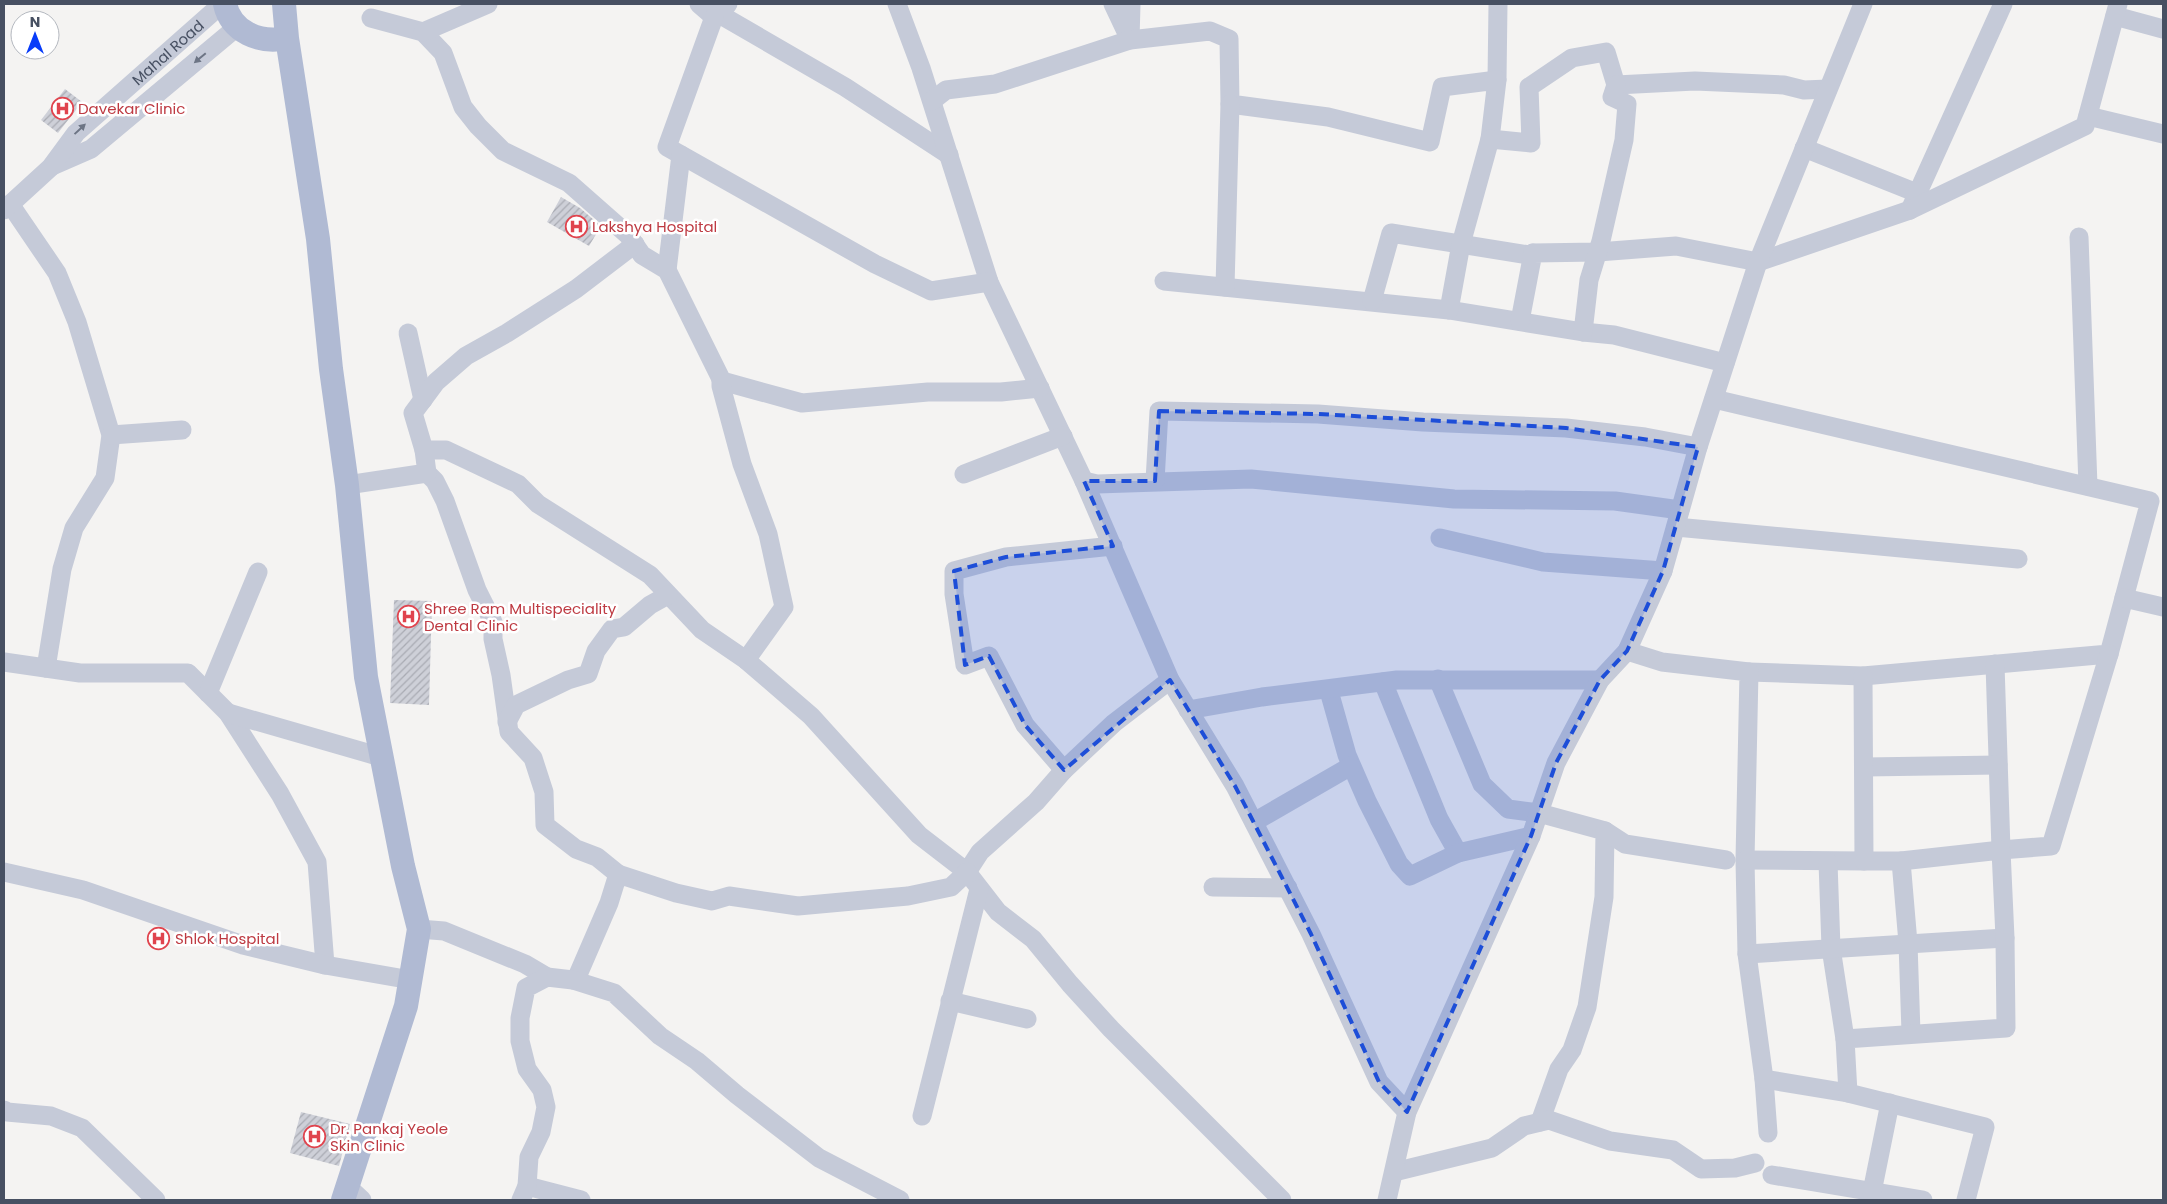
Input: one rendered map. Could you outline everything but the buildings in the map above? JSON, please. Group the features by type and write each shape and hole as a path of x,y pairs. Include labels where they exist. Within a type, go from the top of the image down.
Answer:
{"main road":[{"path":"224,4 228,15 237,27 259,38 276,40 287,38"},
{"path":"284,4 287,38 318,239 331,369 348,485 366,677 403,866 419,929 406,1006 351,1195"}],"street":[{"name":"Mahal Road","path":"7,207 51,167 76,132 224,4"},
{"path":"423,32 488,4"},
{"path":"699,4 721,11 845,87 949,155"},
{"path":"897,4 932,101 989,282 1084,481 1170,680 1235,786 1254,822 1311,934 1379,1082 1407,1112"},
{"path":"1113,4 1130,40"},
{"path":"1130,40 1131,4"},
{"path":"1449,310 1461,244 1490,139 1497,80 1498,4"},
{"path":"1387,1200 1407,1112 1530,836 1556,763 1600,680 1627,651 1663,571 1698,447 1758,262 1863,4"},
{"path":"1914,202 2003,4"},
{"path":"1372,301 1392,233 1529,256 1533,253 1598,252 1676,246 1758,262 1914,202 2085,126 2116,10 2163,29"},
{"path":"721,11 666,147 876,264 931,292 989,282"},
{"path":"371,18 423,32 443,53 462,107 490,139 503,151 569,183 628,235 642,254 667,270 722,382 802,403 928,392 1001,392 1040,388"},
{"name":"Mahal Road","path":"51,167 91,149 237,27"},
{"path":"932,101 946,90 995,84 1130,40 1210,31 1229,40 1230,104 1225,287"},
{"path":"1490,139 1531,143 1529,87 1572,58 1606,52 1616,85 1612,97 1627,104 1624,140 1598,252 1589,280 1583,332"},
{"path":"1230,104 1328,117 1430,142 1442,87 1497,80"},
{"path":"1616,85 1695,81 1784,85 1804,90 1828,89"},
{"path":"2088,116 2163,134"},
{"path":"1804,148 1914,202"},
{"path":"667,270 681,155"},
{"path":"7,207 57,273 77,322 111,435 105,478 74,528 62,569 46,668"},
{"path":"2078,237 2088,486"},
{"path":"635,244 576,289 507,333 466,356 436,382 413,413 424,450 427,473 435,481 445,501 477,590 492,622 492,639 501,675 509,732 533,758 544,792 545,825 576,849 597,857 618,874 676,893 712,901 729,896 798,906 908,896 951,887 967,872 980,852 1036,802 1064,770 1114,723 1170,680"},
{"path":"1520,321 1533,253"},
{"path":"1164,281 1449,310 1583,332 1614,335 1725,363"},
{"path":"408,333 423,400"},
{"path":"721,379 721,386 742,464 768,534 784,607 746,660"},
{"path":"1714,399 2157,503 2124,598 2109,654 2050,846 1901,861 1745,860"},
{"path":"1155,481 1159,411 1318,414 1423,422 1566,428 1645,437 1698,447"},
{"path":"111,435 182,430"},
{"path":"964,474 1063,436"},
{"path":"424,450 446,450 518,484 538,504 650,575 702,630 746,660 811,716 919,834 967,872 998,912 1033,939 1070,984 1111,1029 1282,1200"},
{"path":"348,485 427,473"},
{"path":"1084,481 1097,484 1251,479 1454,499 1615,501 1678,518 2018,559"},
{"path":"1440,538 1542,562 1663,571"},
{"path":"1064,770 1024,725 989,656 965,665 954,594 954,571 1006,557 1113,546"},
{"path":"208,693 258,572"},
{"path":"507,722 516,705 568,680 588,674 596,651 612,629 624,627 650,605 668,595"},
{"path":"2124,598 2163,606"},
{"path":"1627,651 1662,662 1749,672 1863,676 2109,654"},
{"path":"4,662 80,673 188,673 228,712 280,794 317,862 325,966"},
{"path":"1845,1039 2006,1028 2005,938 1995,664"},
{"path":"1749,672 1745,860 1747,954 1764,1079 1768,1133"},
{"path":"1863,676 1865,767 1864,861"},
{"path":"1188,710 1262,697 1383,682 1438,679 1600,680"},
{"path":"1438,679 1482,784 1508,809 1539,814 1605,831 1625,844 1726,860"},
{"path":"1383,682 1431,802 1458,853"},
{"path":"1329,690 1351,766 1399,864 1410,876 1458,853 1530,836"},
{"path":"228,712 381,757"},
{"path":"1865,767 1998,765"},
{"path":"1254,822 1351,766"},
{"path":"1540,1122 1559,1068 1572,1050 1587,1007 1604,897 1605,831"},
{"path":"1901,861 1908,942 1911,1033"},
{"path":"1828,862 1831,948 1845,1039 1848,1093"},
{"path":"4,872 83,890 243,945 325,966 411,980"},
{"path":"573,980 577,977 609,903 618,874"},
{"path":"1213,887 1288,888"},
{"path":"922,1116 979,888"},
{"path":"419,929 444,931 525,964 547,977 573,980 614,993 660,1036 698,1061 737,1095 819,1158 900,1200"},
{"path":"1747,954 1908,942 2005,938"},
{"path":"547,977 526,988 520,1018 520,1041 528,1068 542,1090 546,1107 541,1132 530,1157 524,1193 582,1200"},
{"path":"950,1001 1027,1020"},
{"path":"1764,1079 1848,1093 1985,1126 1966,1200"},
{"path":"1872,1192 1890,1103"},
{"path":"4,1110 7,1112 51,1116 82,1128 156,1200"},
{"path":"1394,1172 1492,1148 1524,1126 1548,1120 1610,1141 1673,1150 1701,1169 1735,1168 1755,1164"},
{"path":"1772,1175 1923,1200"}],"highlighted area":[{"path":"1159,411 1318,414 1566,428 1698,447 1663,571 1627,651 1600,680 1556,763 1531,836 1407,1112 1379,1082 1311,934 1235,786 1170,680 1064,770 1025,725 989,656 965,665 954,571 1006,557 1113,546 1084,481 1155,481"}],"place":[{"name":"Davekar Clinic","path":"62,108"},
{"name":"Lakshya Hospital","path":"576,226"},
{"name":"Shree Ram Multispeciality Dental Clinic","path":"408,617"},
{"name":"Shlok Hospital","path":"159,938"},
{"name":"Dr. Pankaj Yeole Skin Clinic","path":"314,1137"}]}
